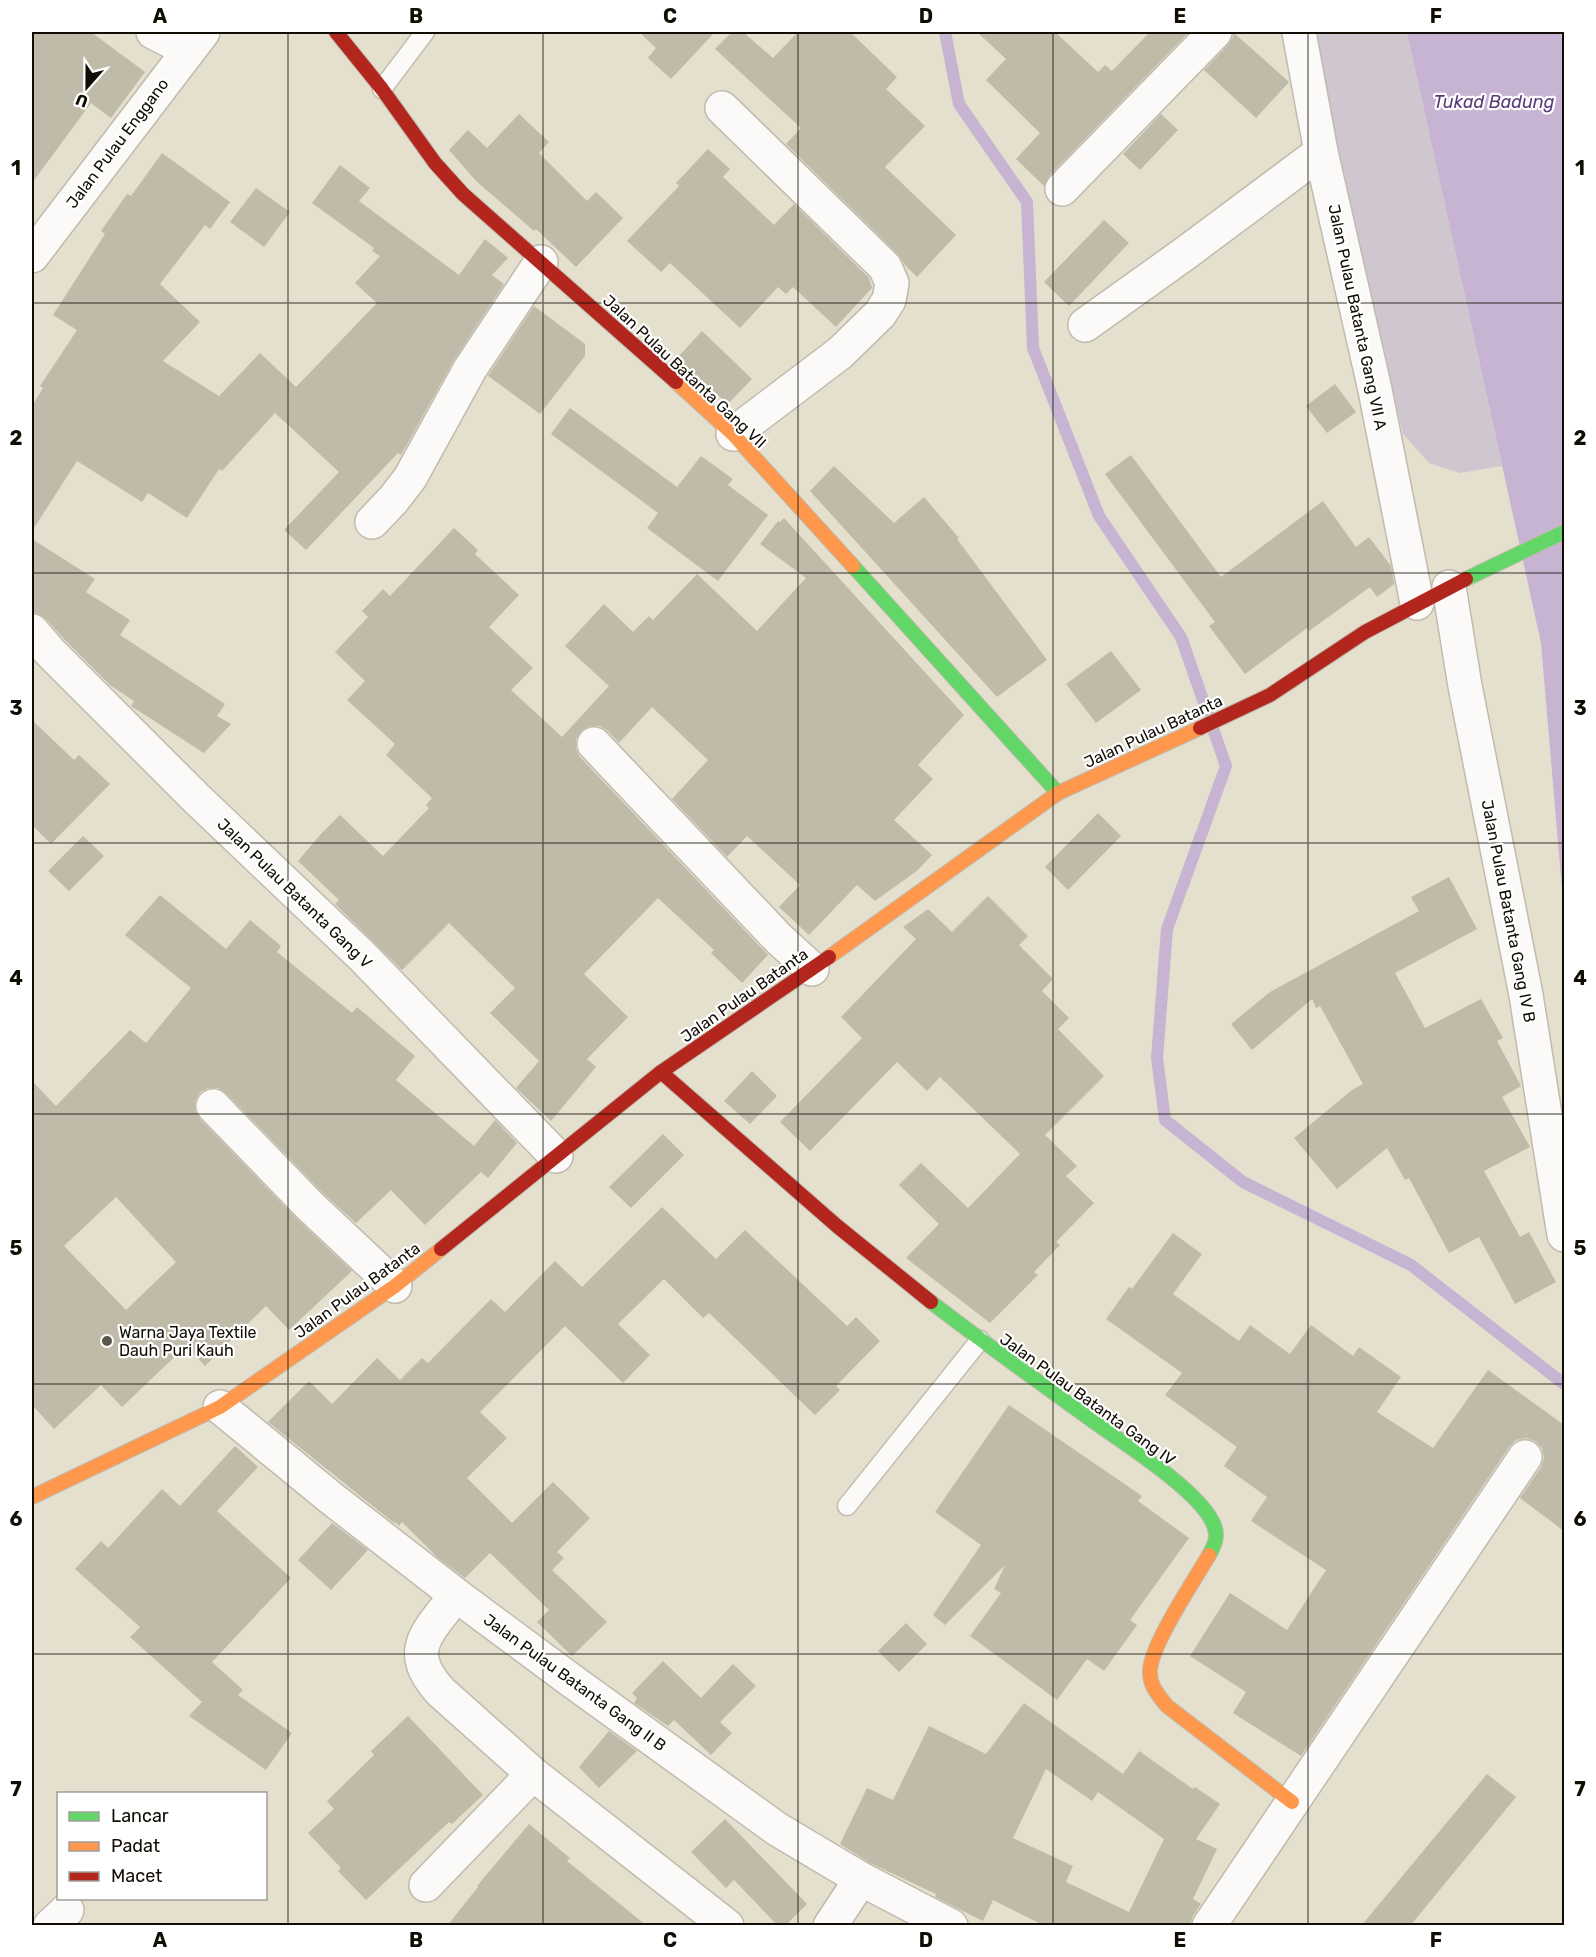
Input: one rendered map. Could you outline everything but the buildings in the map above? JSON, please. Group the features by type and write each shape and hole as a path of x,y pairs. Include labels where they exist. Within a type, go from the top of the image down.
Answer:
{"street":[{"path":"153,32 195,41"},
{"name":"Jalan Pulau Batanta Gang VII","path":"336,32 382,89 435,163 463,194 733,434 1058,793"},
{"path":"1062,189 1215,32"},
{"name":"Jalan Pulau Batanta Gang VII A","path":"1299,32 1321,152 1375,390 1417,603"},
{"name":"Jalan Pulau Enggano","path":"32,256 195,41"},
{"path":"722,108 885,267 892,283 889,300 880,314 840,353 733,434"},
{"path":"1085,326 1321,152"},
{"path":"372,522 410,478 471,369 541,262"},
{"name":"Jalan Pulau Batanta","path":"32,1497 220,1407 395,1286 661,1072 812,969 1058,793 1270,695 1363,634 1417,603 1564,532"},
{"name":"Jalan Pulau Batanta Gang IV B","path":"1449,587 1465,686 1526,995 1564,1235"},
{"name":"Jalan Pulau Batanta Gang V","path":"32,631 50,652 196,798 362,956 556,1156"},
{"path":"594,744 779,939 812,969"},
{"name":"Jalan Pulau Batanta Gang IV","path":"661,1072 861,1246 980,1340 1134,1451 1193,1497 1209,1516 1217,1533 1214,1546 1157,1645 1150,1670 1154,1691 1167,1706 1292,1802"},
{"path":"213,1106 310,1206 395,1286"},
{"name":"Jalan Pulau Batanta Gang II B","path":"220,1407 331,1498 456,1595 777,1829 861,1879 951,1926"},
{"path":"1209,1926 1525,1457"},
{"path":"456,1595 426,1636 420,1652 430,1680 533,1774 727,1926"},
{"path":"426,1885 533,1774"},
{"path":"830,1926 861,1879"}],"lane":[{"path":"382,89 425,32"},
{"path":"847,1506 980,1340"}],"shaded area":[{"path":"1315,32 1407,32 1502,466 1460,473 1429,463 1403,434 1323,85"}],"water":[{"name":"Tukad Badung","path":"1407,32 1561,32 1564,50 1564,913 1541,643"}],"waterway":[{"path":"945,32 959,104 1027,202 1033,348 1099,516 1181,637 1226,766 1167,929 1157,1058 1165,1120 1243,1182 1411,1265 1564,1384"}],"traffic: fast":[{"path":"1466,579 1564,532"},
{"path":"853,566 1058,793"},
{"path":"931,1302 1158,1467 1191,1495 1203,1508 1214,1526 1216,1538 1209,1555"}],"traffic: slow":[{"path":"676,382 733,434 853,566"},
{"path":"829,957 1058,793 1200,728"},
{"path":"32,1497 220,1407 395,1286 441,1249"},
{"path":"1209,1555 1158,1644 1152,1658 1151,1680 1155,1690 1167,1706 1292,1802"}],"traffic: jam":[{"path":"336,32 382,89 435,163 463,194 676,382"},
{"path":"1200,728 1270,695 1365,632 1466,579"},
{"path":"441,1249 661,1072 829,957"},
{"path":"661,1072 837,1226 931,1302"}],"place":[{"name":"Warna Jaya Textile Dauh Puri Kauh","path":"107,1341"}]}
